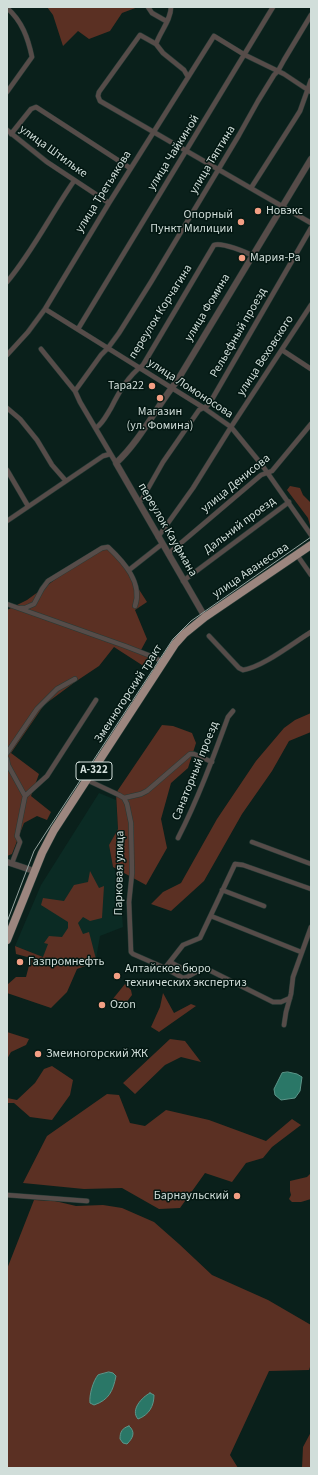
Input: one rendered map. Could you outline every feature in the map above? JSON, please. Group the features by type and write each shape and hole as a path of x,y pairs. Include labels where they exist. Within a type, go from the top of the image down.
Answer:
{"highway":[{"name":"улица Аванесова","path":"205,617 311,545"},
{"name":"Змеиногорский тракт","path":"7,940 34,871 54,830 163,663 184,634 205,617"}],"street":[{"path":"148,7 152,13 166,22"},
{"path":"156,44 171,12 171,7"},
{"name":"улица Чайкиной","path":"78,329 273,7"},
{"path":"7,92 32,57 24,29 8,9"},
{"name":"улица Тяптина","path":"75,391 101,355 108,348 152,282 258,101 278,71 311,15"},
{"path":"188,77 184,70 163,53 156,44 140,35 99,92 98,96 100,101 311,223"},
{"name":"улица Третьякова","path":"7,355 28,332 45,309 130,168 214,36 245,55"},
{"path":"245,55 278,71 309,91"},
{"path":"251,188 300,111 309,91 311,80"},
{"path":"9,132 31,109 36,107 130,168"},
{"name":"улица Штильке","path":"9,132 47,162 109,203"},
{"name":"улица Фомина","path":"116,463 127,452 177,381 311,159"},
{"path":"7,282 22,264 58,203 74,181"},
{"name":"Рельефный проезд","path":"138,502 142,499 163,462 199,410 204,408 210,401 311,228"},
{"name":"переулок Корчагина","path":"96,428 105,419 129,378 142,365 214,245 217,244 235,248 253,256"},
{"name":"улица Веховского","path":"158,537 193,488 311,305"},
{"name":"улица Ломоносова","path":"45,309 204,408 231,427 268,472 311,535"},
{"name":"переулок Кауфмана","path":"42,349 75,391 205,617"},
{"path":"282,350 311,369"},
{"path":"7,408 20,419 37,440 52,465 66,481"},
{"name":"улица Денисова","path":"168,554 261,475 272,471 311,424"},
{"path":"7,521 103,456 110,454"},
{"path":"7,470 28,506"},
{"name":"Дальний проезд","path":"183,581 288,502"},
{"path":"129,570 162,544"},
{"path":"20,608 25,608 34,604 48,581 102,548 108,547 129,570 136,584 137,602 135,606"},
{"path":"297,555 311,575"},
{"path":"7,604 156,658 163,663"},
{"path":"209,636 238,668 248,670 311,632"},
{"path":"7,753 37,709 57,689 75,678"},
{"path":"34,871 9,862 20,842 18,836 26,796 47,776 96,700"},
{"name":"Санаторный проезд","path":"178,838 212,762 228,717 233,711"},
{"path":"87,780 124,798 147,791 190,754 194,754 212,762"},
{"path":"7,759 8,765 26,796"},
{"name":"Парковая улица","path":"124,798 127,804 131,823 132,873 129,902 131,952 183,978 189,977 195,971 207,969 273,1002 281,1002 290,998"},
{"path":"252,842 311,864"},
{"path":"165,968 183,945 200,938 235,864 243,865 311,889"},
{"path":"222,890 264,906"},
{"path":"211,916 301,952"},
{"path":"284,1025 293,977 311,927"},
{"path":"170,962 183,969 195,971"},
{"path":"7,1195 87,1201"}],"shaded area":[{"path":"47,7 138,7 122,13 110,31 89,39 78,31 63,46 53,15"},
{"path":"290,486 300,488 303,495 311,503 311,529 308,518 287,490"},
{"path":"101,546 115,552 147,602 135,610 147,639 141,650 153,656 145,667 114,647 99,666 44,705 11,753 39,774 31,796 51,812 47,820 37,816 24,823 12,854 7,856 7,610 27,600"},
{"path":"311,713 311,732 289,741 272,771 242,814 204,881 171,911 151,904 163,892 181,883 217,819 256,761 284,728 295,720"},
{"path":"162,725 173,726 192,733 196,743 188,768 171,783 161,819 167,848 146,885 113,867 109,845 118,829 116,793"},
{"path":"99,793 116,800 118,829 109,845 113,867 119,878 123,927 100,936 96,959 43,957 15,946 41,885"},
{"path":"90,871 99,888 104,886 102,918 90,921 83,917 78,923 83,934 89,932 96,959 88,965 77,969 67,992 51,1008 7,993 7,985 16,977 26,977 31,958 16,954 15,946 43,957 48,944 44,943 49,936 62,937 68,928 68,922 41,905 43,898 64,901 74,885 88,882"},
{"path":"125,984 131,990 132,995 122,1008 112,1000"},
{"path":"163,993 174,1013 191,1004 196,1006 159,1032 151,1027 160,1007"},
{"path":"7,1032 29,1039 26,1045 11,1052 7,1059"},
{"path":"170,1039 185,1041 201,1062 181,1057 165,1065 135,1094 123,1083"},
{"path":"52,1066 73,1080 70,1095 52,1120 30,1117 14,1103 7,1103 7,1098 17,1100 35,1083 44,1069"},
{"path":"288,1072 302,1077 300,1091 295,1098 281,1100 275,1095 274,1089 282,1073"},
{"path":"107,1094 119,1095 130,1123 145,1126 166,1110 209,1120 266,1141 292,1119 301,1125 272,1147 263,1158 246,1163 232,1182 205,1173 180,1208 159,1209 122,1188 84,1189 23,1183 47,1136"},
{"path":"311,1173 311,1199 301,1202 292,1202 289,1199 291,1195 290,1181 307,1177"},
{"path":"34,1200 55,1201 76,1206 103,1205 122,1208 154,1222 212,1275 268,1300 311,1325 311,1364 309,1370 269,1371 230,1455 238,1468 7,1468 7,1269"},
{"path":"109,1372 116,1376 110,1394 99,1403 94,1405 90,1403 91,1392 96,1378 98,1375"},
{"path":"150,1393 154,1395 152,1406 148,1413 138,1419 135,1412 136,1408 144,1397"},
{"path":"129,1426 133,1435 127,1444 123,1443 120,1437 123,1429"},
{"path":"311,1432 311,1468 302,1468 303,1447"}],"tram line":[{"path":"7,922 34,851 173,639 191,621 311,537"}],"place":[{"name":"Новэкс","path":"258,211"},
{"name":"Опорный Пункт Милиции","path":"241,222"},
{"name":"Мария-Ра","path":"242,258"},
{"name":"Тара22","path":"152,386"},
{"name":"Магазин (ул. Фомина)","path":"160,398"},
{"name":"Газпромнефть","path":"20,962"},
{"name":"Алтайское бюро технических экспертиз","path":"117,976"},
{"name":"Ozon","path":"102,1005"},
{"name":"Змеиногорский ЖК","path":"38,1054"},
{"name":"Барнаульский","path":"237,1196"}]}
